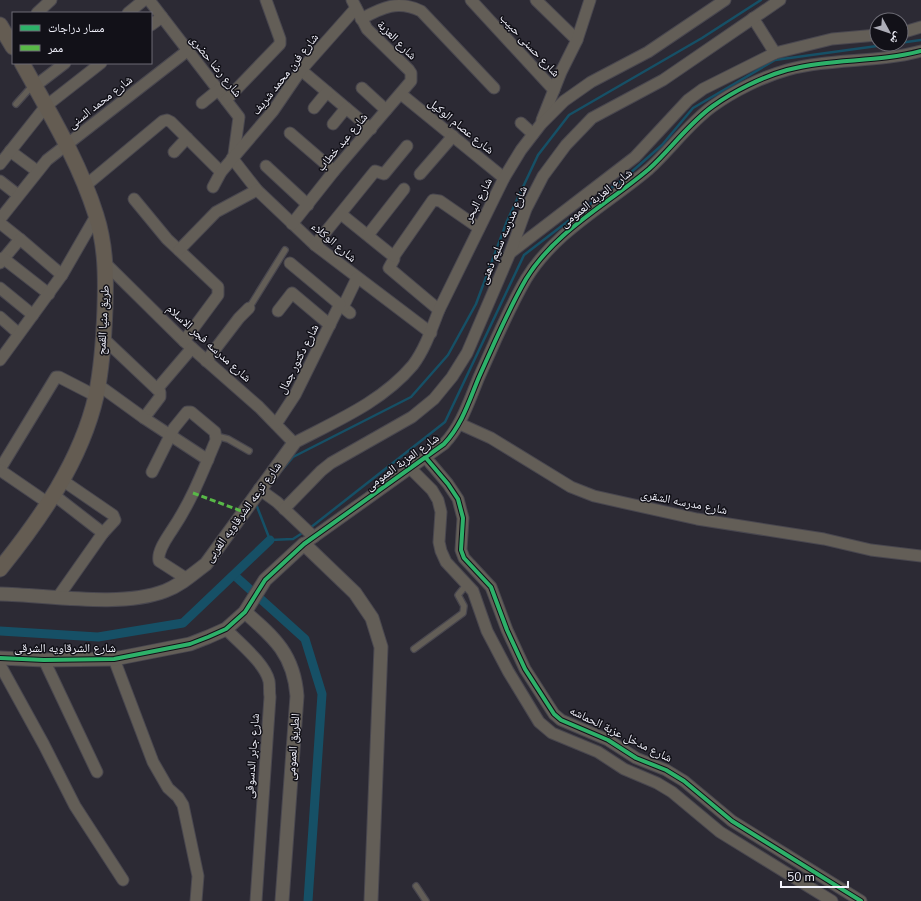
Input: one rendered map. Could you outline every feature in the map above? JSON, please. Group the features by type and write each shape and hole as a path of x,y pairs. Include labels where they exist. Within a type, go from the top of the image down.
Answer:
{"main road":[{"name":"طريق منيا القمح","path":"0,569 51,499 77,453 97,390 104,339 106,264 96,216 67,145 34,85 26,65"}],"street":[{"path":"38,12 51,0"},
{"path":"129,12 144,0"},
{"name":"شارع رضا حضرى","path":"149,0 237,114 240,121 233,157"},
{"path":"226,100 280,44 280,39 266,0"},
{"name":"شارع حسنى حبيب","path":"471,0 554,90"},
{"path":"536,0 577,40"},
{"path":"541,124 554,90 577,40 589,0"},
{"name":"شارع البحر","path":"294,443 360,408 390,389 414,364 431,333 439,310 504,178 521,150 541,124 564,101 591,82 648,52 725,0"},
{"name":"شارع مدرسه سليم ذهنى","path":"284,509 331,463 412,417 434,398 452,377 467,353 510,253 526,210 543,176 566,145 592,118 663,80 780,0"},
{"path":"361,19 392,2 413,4 494,88"},
{"name":"شارع العزبة","path":"354,4 361,19 375,38 409,70 412,77"},
{"name":"شارع فرن محمد شريف","path":"213,187 221,172 273,111 301,70 354,4"},
{"path":"152,24 162,17"},
{"path":"753,18 775,53"},
{"path":"909,30 921,27"},
{"path":"510,253 634,157 688,100 703,89 775,53 832,39 869,36"},
{"name":"شارع محمد السنى","path":"0,220 18,195 47,160 187,51"},
{"name":"شارع العزبة العمومى","path":"310,539 411,469 444,444 460,424 479,377 519,293 547,251 587,216 649,168 713,106 760,80 788,70 849,60 902,56 921,51"},
{"path":"34,85 64,64"},
{"path":"0,164 46,106 96,65"},
{"path":"301,70 371,129"},
{"name":"شارع عبد خطاب","path":"292,224 334,171 401,94 411,81 412,77"},
{"path":"362,88 386,110"},
{"path":"202,104 218,90"},
{"path":"314,108 327,92"},
{"name":"شارع عصام الوكيل","path":"401,94 504,178"},
{"path":"333,124 346,108"},
{"path":"85,186 165,120 171,122 221,172"},
{"path":"521,123 533,134"},
{"path":"290,133 334,171"},
{"path":"420,174 453,136"},
{"path":"174,152 187,138"},
{"path":"315,245 375,171 384,174 407,146"},
{"path":"10,151 37,171"},
{"name":"شارع الوكلاء","path":"233,157 257,190 315,245 431,333"},
{"path":"266,166 308,205"},
{"path":"0,181 18,195"},
{"path":"368,235 404,189"},
{"path":"179,250 216,212 257,190"},
{"path":"134,199 167,239 218,287 219,291 188,344 157,389"},
{"path":"439,310 389,268 394,256 433,200 440,201 479,228"},
{"path":"341,214 394,256"},
{"path":"0,360 3,348 33,315 62,275 96,216"},
{"path":"0,223 62,275"},
{"path":"20,239 2,261 49,294"},
{"path":"290,263 344,308"},
{"name":"شارع مدرسه فجر الاسلام","path":"106,264 206,362 242,391 294,443"},
{"name":"شارع دكتور جمال","path":"276,424 295,395 330,325 344,308 357,278"},
{"path":"0,288 33,315"},
{"path":"278,311 292,293 330,325"},
{"path":"206,362 239,318 249,308"},
{"path":"0,317 18,333"},
{"path":"104,339 157,389 160,397 144,418"},
{"path":"103,533 51,499 0,469 56,377 97,390 144,418 208,460"},
{"path":"152,472 170,435 178,422 189,411 213,429 216,436 208,460 193,493 163,544 158,558 159,561 187,579"},
{"name":"شارع مدرسه الشقرى","path":"460,424 492,438 566,484 594,496 697,519 824,539 871,550 921,556"},
{"name":"شارع ترعه الشرقاويه الغربى","path":"0,594 117,599 142,598 165,591 187,579 206,564 259,489 294,443"},
{"name":"شارع مدخل عزبة الحماشه","path":"426,458 448,484 458,499 463,518 461,550 464,558 491,587 507,630 525,669 554,714 561,720 608,740 634,765 657,783 672,792 732,821 803,874 820,898 832,901"},
{"name":"شارع مدخل عزبة الحماشه","path":"411,469 432,490 438,500 442,512 439,542 446,562 467,584 478,601 487,631 508,671 539,722 552,732 598,752 634,765 666,770 684,781 699,805 720,832 803,874 861,901"},
{"path":"58,597 103,533 115,520 115,517 62,480"},
{"path":"259,489 293,518 355,592 372,618 381,647 371,901"},
{"name":"شارع الشرقاويه الشرقى","path":"0,658 44,660 114,659 190,644 226,629 245,612 265,580 310,539"},
{"name":"الطريق العمومى","path":"245,612 283,650 292,667 296,682 297,696 282,901"},
{"name":"شارع جابر الدسوقى","path":"226,629 258,662 265,672 268,680 270,697 256,901"},
{"path":"114,659 153,762 168,788 178,797 183,805 198,876 196,901"},
{"path":"44,660 97,772"},
{"path":"0,665 44,745 75,806 123,880"}],"lane":[{"path":"16,104 34,85"},
{"path":"249,308 285,250"},
{"path":"216,436 228,439 249,452"},
{"path":"414,649 463,613 464,606 458,595 467,584"},
{"path":"416,886 426,901"}],"waterway":[{"path":"282,470 293,457 411,397 448,355 476,304 507,221 538,155 569,115 702,38 761,0"},
{"path":"310,528 445,422 524,255 628,175 662,145 693,108 775,60 921,40"},
{"path":"256,504 270,540 293,539 304,532"},
{"path":"0,631 98,637 183,623 270,540"},
{"path":"234,575 305,639 322,694 308,901"}],"marked path":[{"path":"193,493 244,512"}],"cycle path":[{"path":"0,658 44,660 114,659 190,644 226,629 245,612 265,580 304,544 444,444 456,429 507,315 526,279 538,262 567,232 649,169 704,113 721,100 739,90 768,76 787,70 804,66 904,55 921,51"},
{"path":"426,458 448,484 458,499 463,518 461,550 464,558 491,587 507,630 525,669 554,714 561,720 608,740 636,758 666,770 684,781 732,821 861,901"}]}
